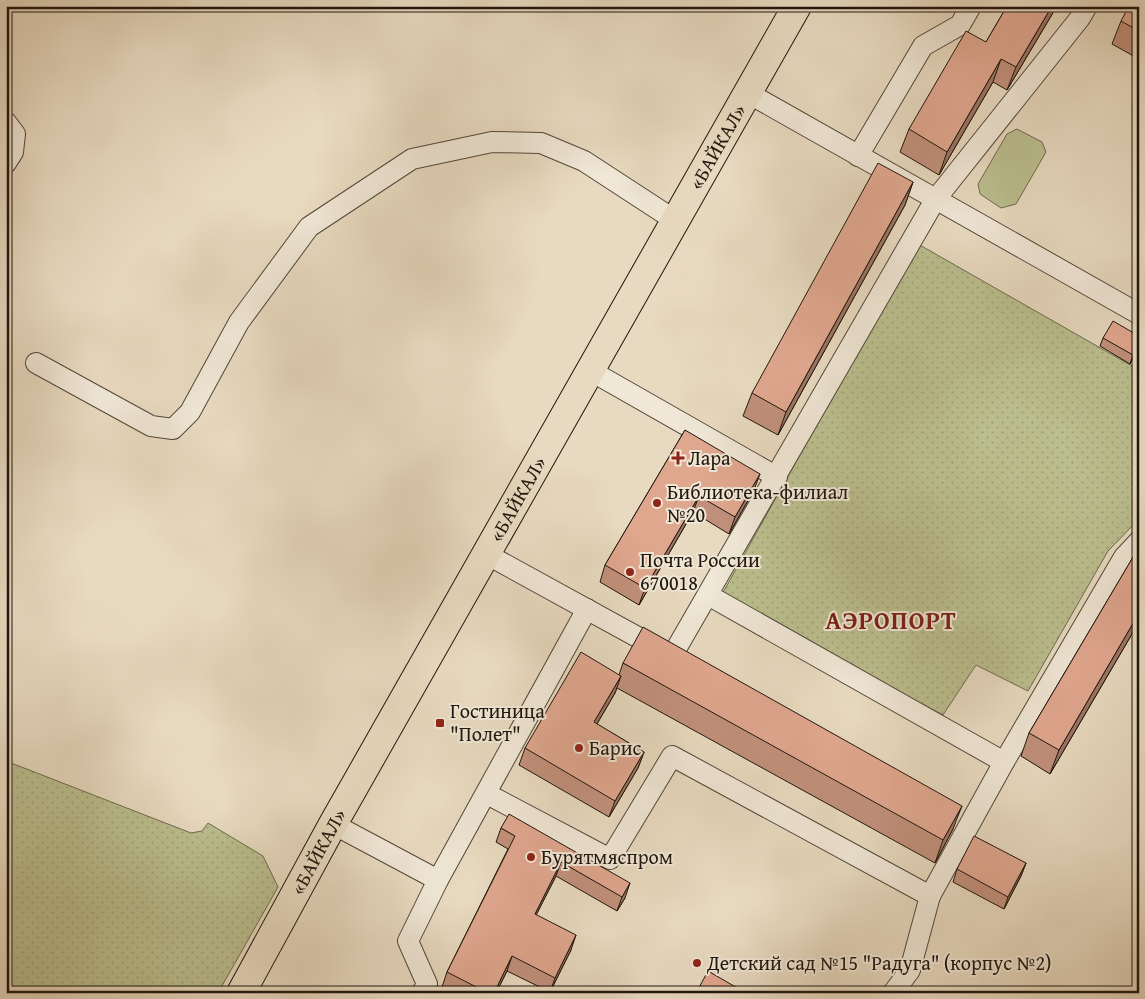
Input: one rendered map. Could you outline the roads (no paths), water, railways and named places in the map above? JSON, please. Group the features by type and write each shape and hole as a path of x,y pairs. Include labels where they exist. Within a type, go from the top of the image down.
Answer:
{"highway":[{"name":"«БАЙКАЛ»","path":"240,993 333,824 488,555 797,6"}],"lane":[{"path":"858,156 922,46 960,25 971,6"},
{"path":"488,555 672,656 935,200 1080,18 1087,6"},
{"path":"748,93 1139,314"},
{"path":"6,122 15,134 13,152 6,163"},
{"path":"36,363 151,426 173,429 190,412 239,322 309,227 412,159 492,142 541,143 584,161 676,221"},
{"path":"591,371 777,476"},
{"path":"893,993 910,970 930,896 1004,762 1124,556 1139,541"},
{"path":"708,595 1004,762"},
{"path":"422,993 427,984 408,941 438,880 487,794 587,609"},
{"path":"487,794 610,859 672,756 930,896"},
{"path":"333,824 438,880"}],"place":[{"name":"Лара","path":"678,458"},
{"name":"Библиотека-филиал №20","path":"657,503"},
{"name":"Почта России 670018","path":"630,572"},
{"name":"Гостиница \"Полет\"","path":"440,723"},
{"name":"Барис","path":"579,748"},
{"name":"Бурятмяспром","path":"531,857"},
{"name":"Детский сад №15 \"Радуга\" (корпус №2)","path":"697,963"}],"district":[{"name":"АЭРОПОРТ","path":"891,620"}]}
